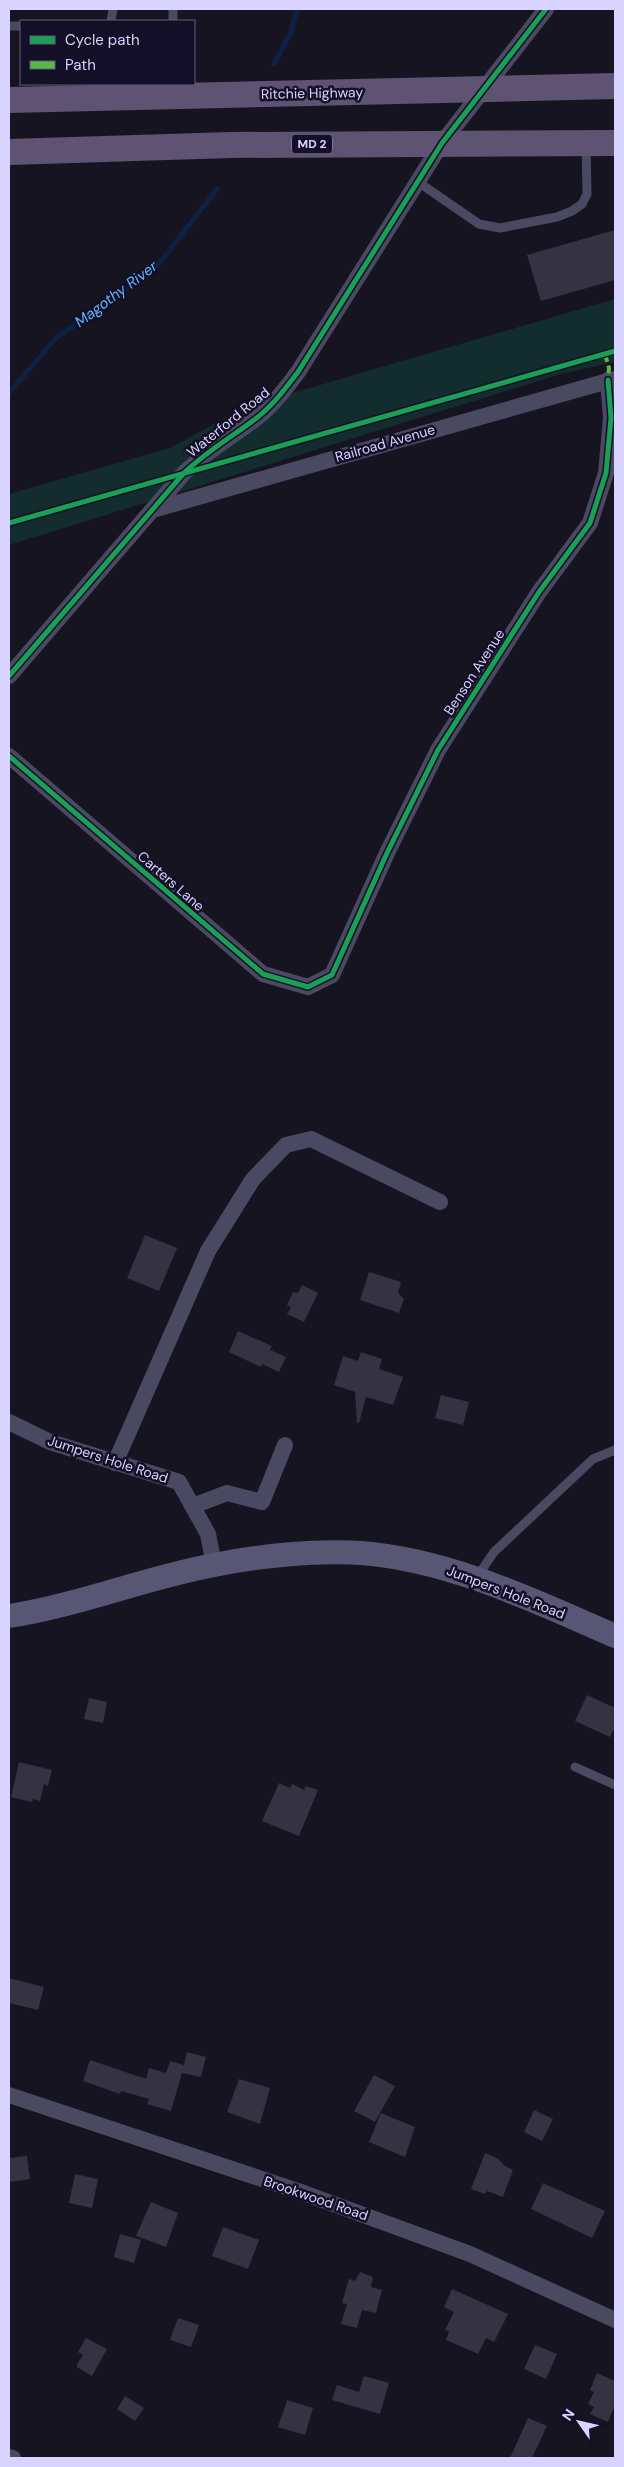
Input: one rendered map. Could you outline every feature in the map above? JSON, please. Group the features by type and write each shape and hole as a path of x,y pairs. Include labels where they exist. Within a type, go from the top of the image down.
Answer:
{"main road":[{"name":"Ritchie Highway","path":"9,100 171,90 483,90 615,86"},
{"name":"MD 2","path":"9,152 231,144 615,143"},
{"name":"Jumpers Hole Road","path":"9,1616 39,1611 214,1565 278,1557 361,1553 431,1566 476,1579 615,1636"}],"street":[{"name":"Waterford Road","path":"9,676 156,508 184,473 203,454 255,420 277,400 298,372 442,143 546,9"},
{"name":"Railroad Avenue","path":"156,508 611,380"},
{"name":"Benson Avenue","path":"332,975 387,853 438,750 539,592 590,523 606,473 611,418 611,380"},
{"name":"Carters Lane","path":"9,756 262,974 308,987 332,975"},
{"path":"114,1463 208,1252 254,1178 286,1144 311,1139 440,1202"},
{"name":"Jumpers Hole Road","path":"9,1422 50,1442 180,1482 208,1534 214,1565"},
{"path":"193,1506 227,1492 262,1502 285,1445"},
{"name":"Brookwood Road","path":"9,2095 298,2191 470,2254 615,2320"}],"lane":[{"path":"418,182 479,224 500,228 557,217 572,211 582,204 587,194 586,143"},
{"path":"476,1579 494,1552 593,1459 615,1450"},
{"path":"575,1767 615,1785"}],"green space":[{"path":"615,299 615,362 561,374 9,545 9,494 170,448 248,406"}],"building":[{"path":"615,230 615,280 541,301 527,255"},
{"path":"145,1235 177,1248 159,1291 127,1278"},
{"path":"369,1272 401,1282 398,1293 404,1299 399,1313 360,1300"},
{"path":"302,1285 318,1293 304,1322 287,1314 291,1307 287,1305 293,1292 298,1293"},
{"path":"238,1331 272,1346 270,1350 286,1357 279,1372 262,1364 261,1367 229,1352"},
{"path":"361,1352 382,1359 379,1369 403,1377 393,1405 366,1397 359,1423 357,1423 355,1392 334,1385 343,1356 358,1361"},
{"path":"441,1395 469,1402 463,1425 435,1418"},
{"path":"587,1695 615,1708 615,1727 610,1737 575,1721"},
{"path":"89,1698 107,1702 103,1723 84,1719"},
{"path":"19,1762 52,1770 48,1786 44,1784 40,1801 33,1799 32,1802 11,1797"},
{"path":"279,1783 290,1788 292,1784 304,1790 306,1786 318,1790 299,1836 262,1821"},
{"path":"9,1978 44,1987 38,2010 9,2003"},
{"path":"187,2052 206,2057 201,2077 182,2073 171,2111 147,2104 149,2099 121,2091 120,2094 83,2081 90,2060 146,2079 149,2068 166,2073 170,2061 184,2065"},
{"path":"374,2075 395,2086 375,2122 354,2111"},
{"path":"239,2079 270,2088 260,2124 227,2112"},
{"path":"534,2110 553,2119 542,2141 524,2132"},
{"path":"381,2113 415,2127 405,2157 369,2142"},
{"path":"485,2153 497,2158 505,2166 513,2170 503,2197 487,2191 485,2194 471,2189"},
{"path":"27,2156 30,2179 9,2182 9,2158"},
{"path":"75,2174 98,2179 92,2208 69,2203"},
{"path":"543,2183 605,2211 592,2238 531,2209"},
{"path":"151,2202 178,2213 166,2247 136,2236"},
{"path":"223,2227 259,2240 248,2269 212,2256"},
{"path":"120,2234 141,2240 134,2263 114,2257"},
{"path":"360,2272 373,2277 371,2287 382,2290 376,2313 362,2310 357,2328 341,2324 347,2304 342,2303 349,2279 355,2281"},
{"path":"452,2289 508,2314 494,2342 486,2338 478,2354 446,2340 449,2332 445,2330 454,2312 444,2307"},
{"path":"178,2318 199,2325 191,2347 170,2340"},
{"path":"86,2338 107,2349 92,2376 77,2367 83,2355 78,2352"},
{"path":"535,2345 557,2354 546,2379 524,2369"},
{"path":"597,2373 615,2381 615,2405 608,2422 590,2414 594,2407 588,2404 594,2392 590,2390"},
{"path":"364,2376 389,2383 380,2414 332,2400 337,2385 359,2392"},
{"path":"125,2396 144,2408 135,2421 117,2409"},
{"path":"287,2400 313,2408 305,2435 278,2427"},
{"path":"528,2418 547,2426 532,2458 510,2458"}],"waterway":[{"name":"Magothy River","path":"274,64 291,32 297,9"},
{"name":"Magothy River","path":"9,393 56,338 155,269 217,189"}],"marked path":[{"path":"605,354 609,368 608,380"}],"cycle path":[{"path":"9,676 184,473 209,452 261,415 283,391 298,372 442,143 546,9"},
{"path":"9,523 615,351"},
{"path":"9,756 263,974 308,987 332,975 387,853 438,750 539,592 590,523 606,473 611,418 608,380"}]}
